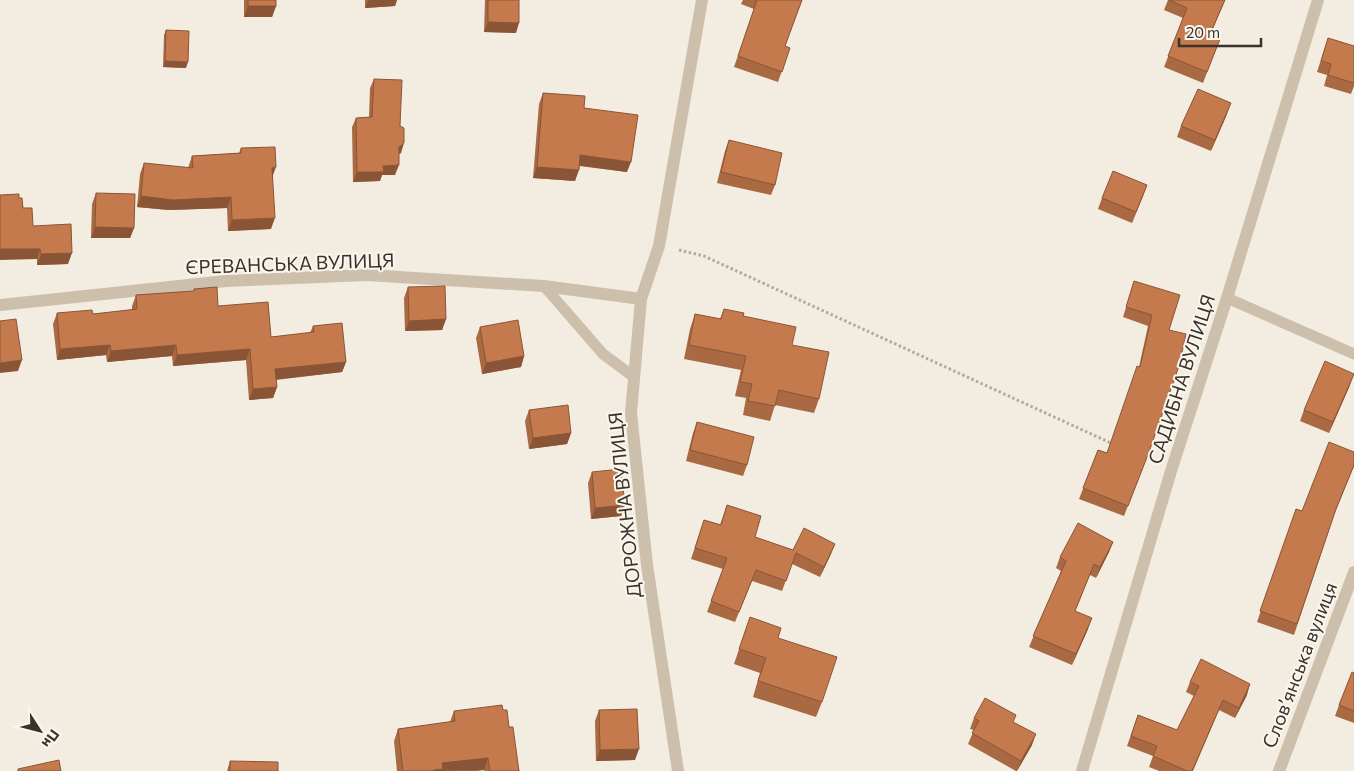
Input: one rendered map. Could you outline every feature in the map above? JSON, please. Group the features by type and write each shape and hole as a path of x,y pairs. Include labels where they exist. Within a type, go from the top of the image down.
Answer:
{"street":[{"name":"ДОРОЖНА ВУЛИЦЯ","path":"678,771 646,556 630,413 641,299 659,246 702,0"},
{"name":"САДИБНА ВУЛИЦЯ","path":"1082,771 1171,471 1227,298 1318,0"},
{"name":"ЄРЕВАНСЬКА ВУЛИЦЯ","path":"0,305 226,281 366,275 544,286 641,299"},
{"name":"Словʼянська вулиця","path":"1279,771 1354,572"}],"lane":[{"path":"544,286 603,354 634,377"},
{"path":"1227,298 1354,354"}],"path":[{"path":"659,246 704,256 1117,446"}],"building":[{"path":"248,0 276,0 276,6 248,6"},
{"path":"488,0 519,0 519,23 488,22"},
{"path":"757,0 802,0 785,46 790,48 782,72 738,56"},
{"path":"1169,0 1225,0 1210,34 1220,39 1207,72 1168,56 1187,8"},
{"path":"166,30 189,31 188,62 165,61"},
{"path":"1328,38 1354,46 1354,83 1328,75 1331,64 1321,61"},
{"path":"374,79 402,80 400,126 404,128 404,143 399,147 399,165 383,166 384,172 357,172 356,118 372,117"},
{"path":"1198,89 1231,103 1215,140 1181,126"},
{"path":"543,93 585,96 584,108 638,115 631,162 580,155 579,170 537,167"},
{"path":"729,140 782,153 775,185 721,172"},
{"path":"275,147 276,167 272,168 275,218 232,220 231,197 173,200 141,196 144,163 193,168 192,156 241,153 241,148"},
{"path":"1113,171 1147,185 1136,212 1102,198"},
{"path":"96,193 135,194 134,228 95,227"},
{"path":"19,194 19,198 22,198 23,208 32,208 33,226 71,224 72,253 41,254 40,249 0,249 0,195"},
{"path":"1134,281 1180,295 1169,330 1186,334 1179,366 1128,506 1083,488 1098,450 1107,453 1137,366 1140,367 1152,315 1126,307"},
{"path":"445,286 446,319 409,321 408,287"},
{"path":"217,287 218,306 268,302 271,337 314,332 313,326 342,323 346,362 275,369 277,387 253,389 250,349 177,355 176,345 111,351 110,345 60,349 57,313 92,310 93,314 137,309 136,295 194,291 194,289"},
{"path":"724,309 744,313 743,316 796,327 792,345 829,352 819,399 779,390 775,406 748,401 752,384 740,382 746,356 689,345 695,314 721,319"},
{"path":"16,319 22,360 0,363 0,321"},
{"path":"518,320 524,356 486,363 480,327"},
{"path":"1325,361 1354,374 1333,422 1304,410"},
{"path":"568,405 571,433 533,438 529,410"},
{"path":"697,422 754,437 747,465 690,450"},
{"path":"1329,442 1354,452 1354,465 1336,509 1297,624 1260,611 1296,509 1302,511"},
{"path":"621,469 625,505 595,508 592,472"},
{"path":"727,505 761,516 755,537 793,550 804,528 835,544 824,567 796,553 786,581 756,570 739,612 711,601 727,558 695,548 704,520 721,525"},
{"path":"1078,523 1113,542 1100,567 1094,564 1075,611 1092,618 1076,654 1033,636 1066,561 1060,557"},
{"path":"750,617 781,628 778,638 837,657 822,702 758,681 766,658 739,649"},
{"path":"1201,659 1250,684 1239,708 1223,700 1192,771 1187,771 1153,756 1157,746 1131,736 1138,715 1177,730 1199,686 1190,682"},
{"path":"1352,672 1354,673 1354,711 1339,705"},
{"path":"985,698 1016,715 1013,722 1036,734 1021,761 972,733 979,721 974,718"},
{"path":"502,705 503,710 507,710 509,727 513,727 519,771 490,771 488,758 442,763 443,769 433,771 403,771 398,729 455,721 454,711"},
{"path":"637,709 639,749 600,750 599,710"},
{"path":"59,760 61,771 18,771 18,769"},
{"path":"230,761 278,762 278,771 230,771"}]}
